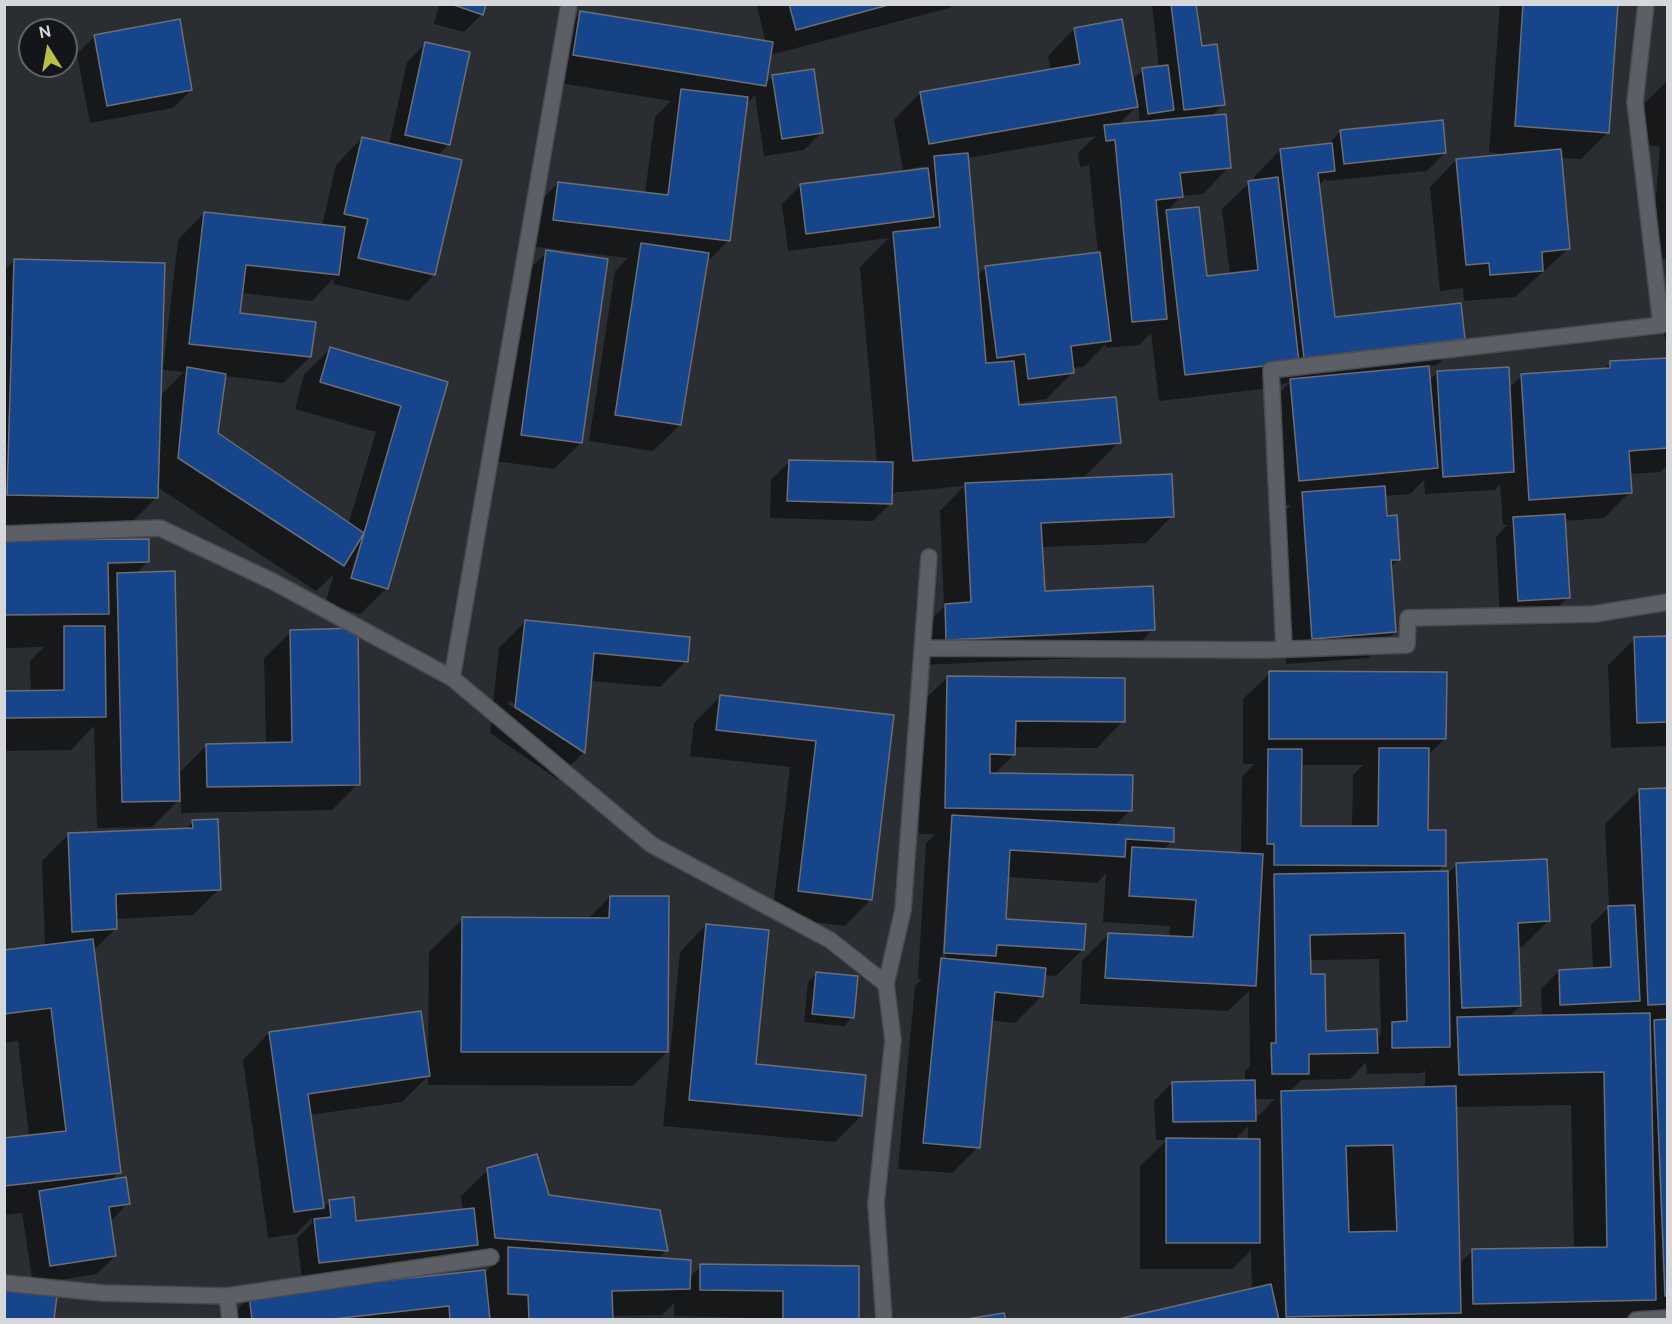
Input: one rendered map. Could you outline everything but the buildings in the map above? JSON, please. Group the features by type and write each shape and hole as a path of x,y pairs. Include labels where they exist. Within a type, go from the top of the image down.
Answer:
{"street":[{"path":"452,678 569,4"},
{"path":"1284,649 1271,370 1661,325 1660,260 1635,102 1646,4"},
{"path":"4,534 160,528 274,582 452,678 652,845 830,940 886,984"},
{"path":"884,1320 876,1204 893,1040 886,984 903,910 928,557"},
{"path":"922,648 1284,649 1407,645 1408,618 1594,614 1668,602"},
{"path":"4,1283 102,1293 227,1296 491,1257"},
{"path":"227,1296 230,1320"},
{"path":"1636,1320 1668,1317"}]}
